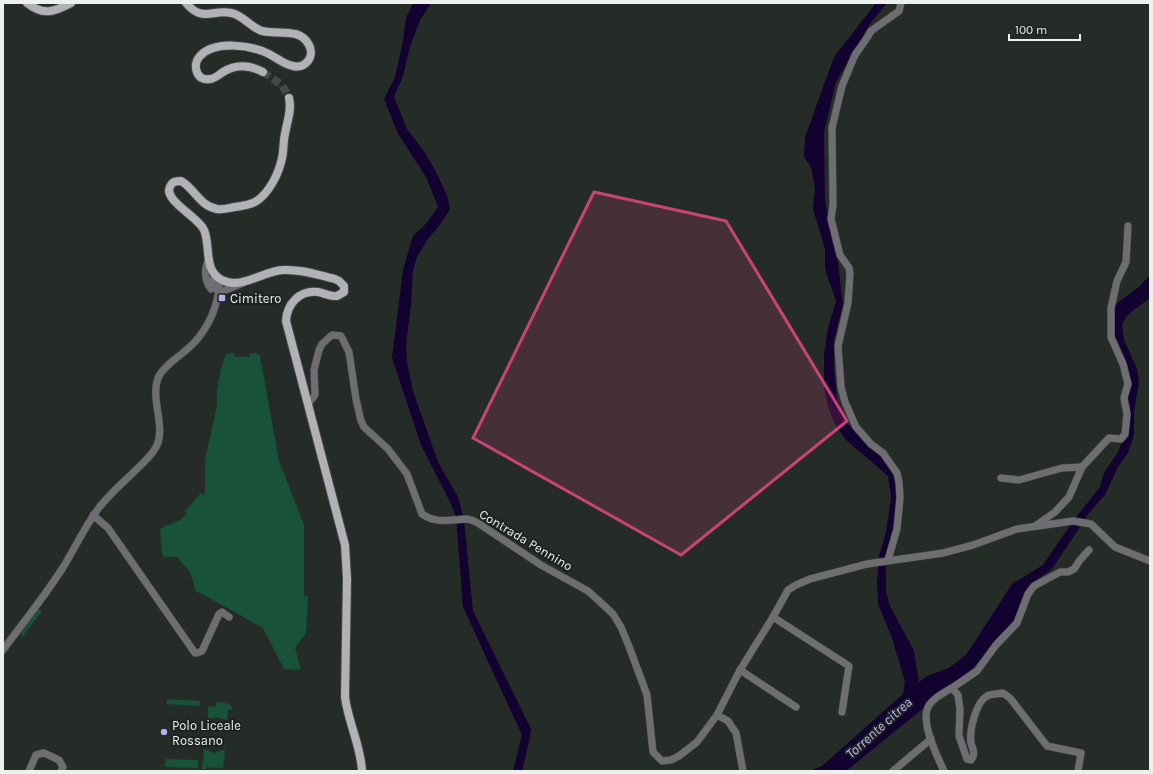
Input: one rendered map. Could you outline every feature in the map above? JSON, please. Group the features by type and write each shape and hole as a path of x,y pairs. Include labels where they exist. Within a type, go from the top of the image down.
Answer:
{"main road":[{"path":"27,3 34,9 46,12 61,8 71,3"},
{"path":"186,3 190,8 203,14 232,13 240,16 261,30 299,35 309,44 311,51 309,59 304,64 297,67 258,50 226,45 216,46 205,52 197,59 196,65 198,75 208,80 230,68 237,66 247,66 263,72"},
{"path":"289,98 290,113 284,136 282,160 267,190 259,199 248,205 218,209 207,205 195,195 187,184 182,181 176,181 169,187 169,194 172,199 203,227 207,239 211,269 219,278 226,282 233,283 276,271 291,270 339,280 344,286 344,292 337,296 317,292 307,293 298,297 289,307 286,321 345,545 347,578 344,697 362,771"}],"street":[{"path":"888,560 896,529 898,514 899,482 897,473 883,453 870,444 856,427 845,402 841,387 838,346 848,303 850,274 849,268 840,256 831,219 833,205 832,128 842,86 855,55 871,31 900,11 900,3"},
{"name":"Contrada Pennino","path":"1033,527 1055,512 1069,497 1082,466 1109,438 1121,439 1125,434 1127,414 1124,398 1128,384 1124,364 1111,337 1110,308 1117,281 1126,262 1128,226"},
{"path":"3,650 62,569 93,515 149,456 157,445 159,435 156,395 157,380 166,367 187,350 199,337 210,319 217,299 216,289 205,267 209,259"},
{"path":"216,289 212,281 219,278"},
{"path":"216,289 241,284 247,280"},
{"name":"Contrada Pennino","path":"309,403 315,396 314,370 319,350 322,344 332,335 341,336 349,352 359,416 364,427 388,449 407,474 422,514 426,517 447,522 465,519 478,523 541,565 588,591 613,614 621,627 630,648 647,695 651,745 653,752 658,758 666,761 679,756 697,742 717,714 740,670 788,590 796,584 810,579 878,562 943,553 973,546 1017,529 1073,521 1089,524 1115,547 1150,561"},
{"path":"1001,478 1019,480 1062,468 1082,466"},
{"path":"93,515 108,528 195,653 202,651 219,614 222,612 229,617"},
{"path":"944,771 926,722 926,710 930,703 977,670 996,645 1017,623 1028,594 1034,586 1060,572 1074,570 1089,550"},
{"path":"773,617 849,666 842,712"},
{"path":"740,670 796,707"},
{"path":"952,688 958,695 960,715 959,736 967,760 971,760 974,757 971,732 977,707 987,696 1003,693 1010,698 1047,746 1081,753 1078,771"},
{"path":"717,714 728,721 736,733 743,771"},
{"path":"893,771 931,739"},
{"path":"29,771 36,755 44,752 59,760 63,767 61,771"}],"highlighted area":[{"path":"594,192 726,221 847,421 681,555 473,438"}],"green space":[{"path":"234,353 235,357 250,357 250,353 256,353 260,356 279,461 304,525 304,596 308,596 306,633 295,648 301,670 284,669 263,628 196,591 190,572 177,557 164,557 162,554 161,528 180,520 187,514 185,511 201,493 204,495 205,493 205,460 217,406 217,391 221,368 226,354"},
{"path":"39,609 42,611 22,637 21,633"},
{"path":"167,699 200,701 199,706 167,704"},
{"path":"217,702 226,703 232,707 233,710 228,710 227,720 217,717 208,719 208,706 216,707"},
{"path":"204,749 215,753 225,750 223,768 206,767 206,769 202,769"},
{"path":"166,759 198,760 198,768 165,767"}],"water":[{"path":"413,3 431,3 420,20 410,47 403,76 394,97 407,129 424,151 436,172 447,195 450,209 417,257 413,270 411,305 406,345 407,362 413,391 438,462 458,497 464,520 473,611 531,729 522,771 513,771 522,735 463,607 456,517 421,445 392,358 403,270 413,236 424,226 438,207 426,177 398,134 384,99 395,77 403,41 406,18"},
{"name":"Torrente citrea","path":"876,3 887,3 869,25 836,82 824,132 825,200 838,263 843,305 834,340 834,370 837,400 848,424 881,456 896,477 896,512 894,531 886,565 886,592 890,606 914,651 919,682 927,676 949,668 966,655 1012,584 1043,565 1073,521 1100,487 1104,473 1118,452 1125,434 1128,384 1111,337 1111,308 1140,286 1150,275 1150,298 1131,312 1122,324 1124,340 1137,369 1139,382 1134,412 1134,435 1128,453 1118,467 1105,495 1089,513 1052,569 1035,581 1014,621 973,668 846,771 810,771 822,766 903,694 905,682 892,638 878,604 877,581 879,556 886,532 891,498 888,476 845,439 835,424 828,407 824,387 824,354 828,328 836,301 825,269 825,249 813,209 815,188 811,167 804,157 805,137 834,57"}],"tunnel":[{"path":"263,72 282,85 289,98"}],"place":[{"name":"Cimitero","path":"222,298"},
{"name":"Polo Liceale Rossano","path":"164,732"}]}
